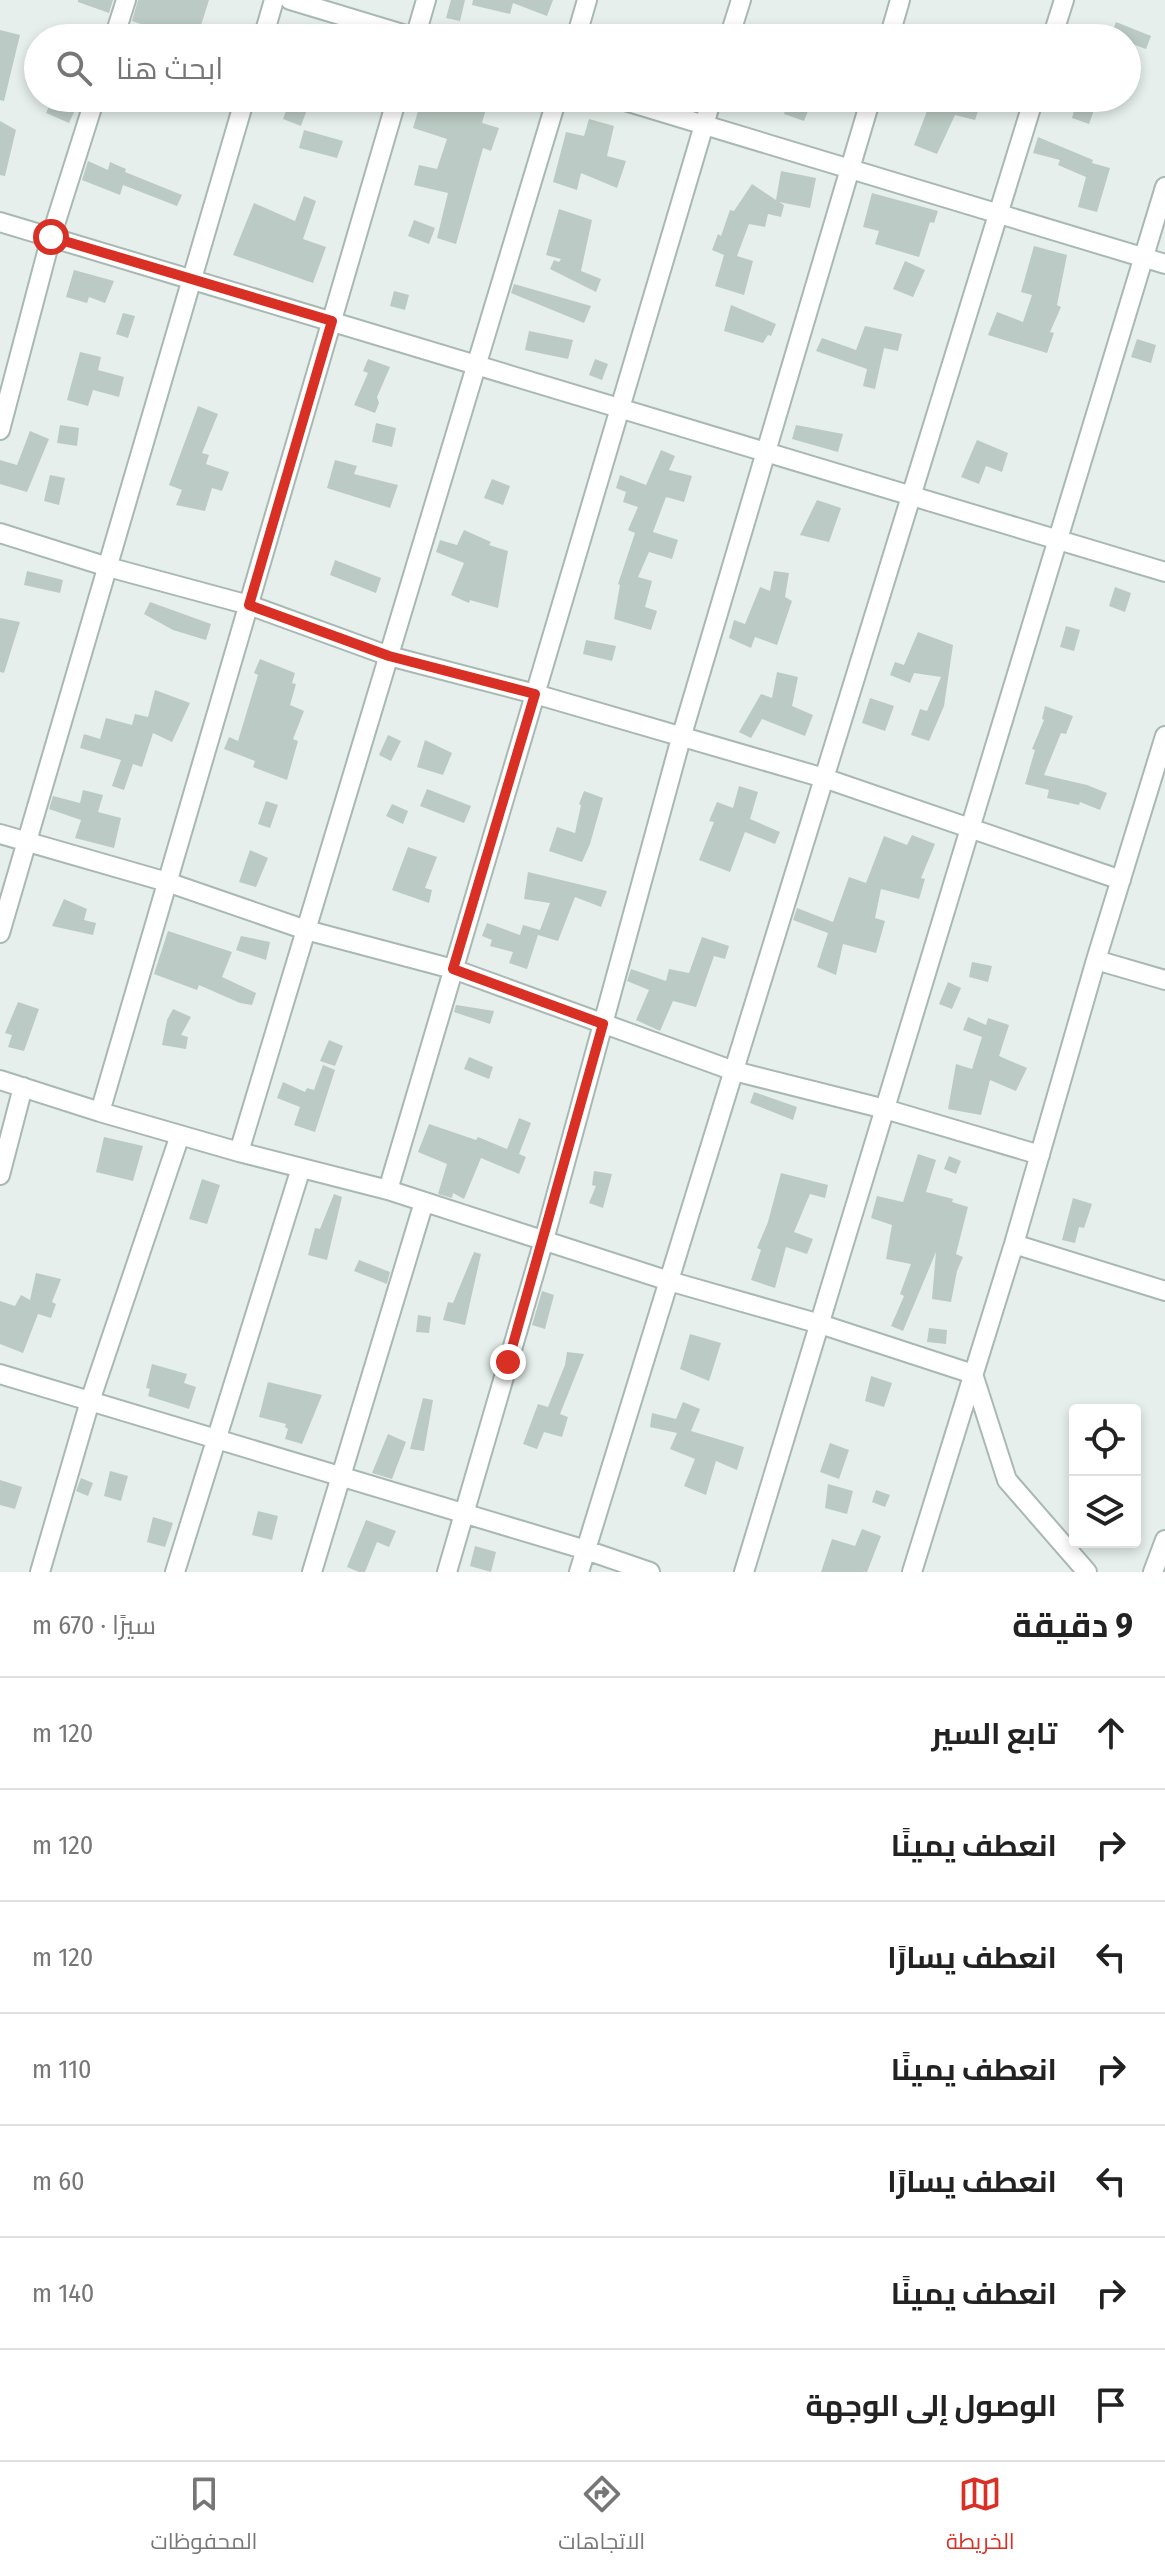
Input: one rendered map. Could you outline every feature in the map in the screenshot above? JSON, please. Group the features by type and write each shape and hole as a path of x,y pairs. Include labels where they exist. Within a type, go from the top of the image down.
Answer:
{"street":[{"path":"118,24 126,0"},
{"path":"267,24 274,0"},
{"path":"290,0 369,24"},
{"path":"419,24 426,0"},
{"path":"580,24 587,0"},
{"path":"733,24 741,0"},
{"path":"893,24 900,0"},
{"path":"1056,24 1064,0"},
{"path":"0,430 51,237 91,112"},
{"path":"0,933 241,112"},
{"path":"100,1112 393,112"},
{"path":"239,1152 553,112"},
{"path":"661,112 1165,264"},
{"path":"388,1190 708,112"},
{"path":"447,1572 544,1240 681,738 867,112"},
{"path":"579,1572 1030,112"},
{"path":"744,1572 1165,187"},
{"path":"0,222 1165,572"},
{"path":"0,533 108,567 249,605 389,656 535,694 824,778 1121,880"},
{"path":"912,1572 1014,1244 1165,736"},
{"path":"0,834 167,882 306,930 453,969 734,1071 885,1109 1040,1155"},
{"path":"1096,960 1165,980"},
{"path":"0,1080 239,1152 388,1190 669,1281 820,1324 973,1374"},
{"path":"0,1175 23,1087"},
{"path":"40,1572 90,1401 180,1135"},
{"path":"175,1572 301,1168"},
{"path":"312,1572 424,1202"},
{"path":"1014,1244 1165,1291"},
{"path":"0,1374 650,1572"},
{"path":"973,1374 1007,1480 1087,1572"},
{"path":"1153,1572 1165,1540"}],"building":[{"path":"78,0 113,0 109,13"},
{"path":"138,0 209,0 201,24 141,24 132,21"},
{"path":"451,0 465,0 460,21 446,18"},
{"path":"473,0 553,0 547,16 513,3 510,14 472,5"},
{"path":"0,30 20,35 4,101 0,100"},
{"path":"1141,32 1151,36 1146,49 1141,47"},
{"path":"46,112 74,112 69,123"},
{"path":"286,112 306,112 301,126 283,119"},
{"path":"418,112 485,112 482,123 499,128 491,151 483,148 456,244 437,238 448,193 414,185 419,165 437,169 447,139 413,128"},
{"path":"785,112 808,112 804,121"},
{"path":"927,112 978,112 975,120 955,115 937,154 914,145"},
{"path":"1074,112 1093,112 1089,124 1072,118"},
{"path":"589,119 614,126 607,156 626,161 617,188 581,173 577,190 553,182 566,132 584,136"},
{"path":"0,121 16,130 5,176 0,175"},
{"path":"304,130 343,141 337,158 299,148"},
{"path":"1038,137 1093,160 1092,163 1110,168 1097,212 1078,207 1086,177 1058,165 1060,160 1033,153"},
{"path":"88,161 108,170 110,162 126,169 125,172 182,195 177,206 123,185 120,195 82,180"},
{"path":"781,171 816,178 810,208 779,202 784,205 781,217 768,214 765,227 749,224 737,256 753,261 744,295 715,286 724,255 712,250 718,234 721,236 730,210 734,211 752,184 776,200"},
{"path":"872,193 938,211 934,223 930,222 919,257 875,244 879,231 863,227"},
{"path":"304,196 316,201 303,239 326,247 313,283 233,255 254,203 295,221"},
{"path":"559,209 592,220 581,271 601,279 596,292 550,269 554,260 559,262 561,259 546,255"},
{"path":"414,220 435,228 429,244 408,236"},
{"path":"1034,246 1067,255 1057,305 1061,307 1050,332 1054,333 1047,353 988,335 997,312 1023,322 1032,295 1021,292"},
{"path":"905,261 925,270 913,297 893,289"},
{"path":"74,270 114,281 105,303 89,297 87,303 66,297"},
{"path":"514,284 591,306 584,323 511,293"},
{"path":"394,291 409,295 405,310 390,306"},
{"path":"731,305 776,324 771,336 768,335 763,343 724,331"},
{"path":"123,313 135,316 128,338 116,334"},
{"path":"865,326 902,334 898,351 884,348 875,389 863,386 867,369 816,351 822,338 856,350"},
{"path":"529,331 573,340 568,359 525,350"},
{"path":"1137,339 1156,345 1151,363 1131,357"},
{"path":"80,352 101,357 98,370 124,377 119,397 93,390 88,406 67,400"},
{"path":"368,359 390,367 377,397 379,403 375,413 354,405 368,373 363,371"},
{"path":"595,359 608,364 602,380 589,375"},
{"path":"198,406 218,414 202,453 209,455 206,464 229,472 222,491 212,488 205,511 176,505 182,490 169,485"},
{"path":"376,423 396,428 392,447 372,442"},
{"path":"60,425 79,428 77,446 57,443"},
{"path":"796,425 843,434 838,452 792,439"},
{"path":"30,431 49,439 27,492 0,484 0,460 17,465"},
{"path":"977,440 1008,453 1002,472 986,466 979,484 961,477"},
{"path":"661,450 675,456 669,470 692,476 684,502 666,497 653,532 678,540 672,559 649,552 638,577 652,581 645,607 657,611 651,630 614,619 618,584 635,533 628,530 638,507 623,502 626,492 616,488 620,475 646,485"},
{"path":"335,460 357,466 354,474 398,485 390,508 327,488"},
{"path":"50,475 65,478 59,505 44,501"},
{"path":"492,479 510,486 503,505 484,498"},
{"path":"817,500 841,508 829,542 800,535"},
{"path":"464,530 491,542 489,545 508,551 498,608 470,600 469,603 451,595 464,563 436,552 440,540 457,545"},
{"path":"335,560 381,578 376,593 330,575"},
{"path":"27,571 63,580 60,593 24,585"},
{"path":"774,571 789,573 785,597 792,601 777,645 755,637 751,648 729,638 734,620 745,624 760,587 770,591"},
{"path":"1115,587 1131,593 1125,612 1109,606"},
{"path":"150,602 211,624 206,640 173,630 144,614"},
{"path":"0,618 20,622 4,673 0,672"},
{"path":"1066,626 1080,630 1074,651 1060,647"},
{"path":"918,632 953,645 944,706 929,741 911,735 920,709 927,711 941,677 914,673 910,683 890,675 895,662 904,665"},
{"path":"586,640 616,646 612,661 583,654"},
{"path":"260,659 295,673 292,683 296,684 290,705 304,711 293,739 298,741 287,780 253,767 255,761 224,749 229,737 238,741"},
{"path":"777,672 798,677 792,706 813,715 805,736 762,719 751,738 739,732 761,694 772,698"},
{"path":"155,690 190,703 172,742 153,733 142,767 133,764 124,790 112,786 121,760 80,748 84,734 100,739 106,718 132,725 135,714 148,717"},
{"path":"870,698 894,706 885,731 862,723"},
{"path":"1045,706 1073,716 1066,734 1061,733 1044,775 1107,793 1100,810 1080,802 1079,805 1047,798 1049,790 1025,784 1035,750 1032,749 1044,720"},
{"path":"388,735 401,741 391,761 379,755"},
{"path":"425,740 452,753 443,775 417,767"},
{"path":"739,786 758,792 750,819 780,832 775,844 745,832 730,872 699,860 714,822 709,821 717,802 733,808"},
{"path":"427,789 471,806 464,823 420,806"},
{"path":"83,790 103,795 98,812 121,818 114,848 75,838 81,820 49,809 53,796 80,803"},
{"path":"584,791 603,798 582,862 549,851 557,827 575,833"},
{"path":"266,801 278,805 270,828 258,824"},
{"path":"392,804 408,811 403,824 386,816"},
{"path":"912,835 935,844 921,878 925,879 919,899 881,889 875,918 885,921 876,953 843,944 836,975 817,967 828,933 793,920 797,908 833,922 849,877 866,883 884,836 907,845"},
{"path":"408,847 437,857 425,888 432,890 429,903 392,890"},
{"path":"250,850 268,858 256,887 239,882"},
{"path":"528,872 607,891 601,907 575,897 558,941 538,935 527,969 509,963 513,952 490,946 492,940 482,936 487,923 520,935 523,925 540,930 550,903 524,899"},
{"path":"64,899 87,909 84,920 96,923 93,935 52,926"},
{"path":"168,931 232,952 222,977 256,993 252,1005 199,985 197,990 154,974"},
{"path":"241,936 270,942 266,960 236,950"},
{"path":"702,937 729,946 725,959 714,956 696,1007 673,1001 660,1031 636,1020 649,990 627,981 631,969 666,981 669,969 689,973"},
{"path":"972,962 992,966 988,982 969,977"},
{"path":"948,982 961,988 952,1009 939,1004"},
{"path":"18,1002 39,1009 24,1051 8,1047 12,1035 5,1033"},
{"path":"456,1005 494,1011 490,1024 454,1012"},
{"path":"173,1009 191,1017 181,1035 188,1037 186,1049 162,1045 167,1020"},
{"path":"968,1017 986,1025 988,1018 1009,1025 999,1056 1027,1068 1016,1091 990,1080 981,1115 948,1109 956,1064 972,1069 982,1037 963,1030"},
{"path":"329,1040 343,1046 335,1066 320,1061"},
{"path":"469,1057 493,1067 489,1079 464,1069"},
{"path":"323,1065 335,1070 315,1132 294,1125 300,1107 277,1098 283,1082 305,1092 307,1088 314,1090"},
{"path":"754,1092 797,1107 793,1120 750,1103"},
{"path":"519,1118 531,1123 519,1154 526,1157 519,1174 481,1158 464,1199 453,1193 452,1198 438,1194 447,1164 418,1152 429,1124 476,1140 478,1137 507,1149"},
{"path":"104,1137 143,1146 133,1181 96,1172"},
{"path":"918,1154 936,1160 926,1192 953,1199 952,1202 968,1207 956,1254 963,1257 951,1302 932,1299 936,1252 903,1331 891,1326 904,1296 900,1294 911,1264 886,1259 892,1225 871,1218 877,1196 903,1202"},
{"path":"949,1156 961,1161 956,1174 944,1169"},
{"path":"594,1171 612,1174 603,1208 589,1203 596,1186 592,1185"},
{"path":"781,1173 828,1185 825,1198 810,1194 794,1232 813,1239 807,1254 786,1247 775,1288 751,1280 761,1250 757,1248 768,1222"},
{"path":"202,1179 220,1185 207,1224 189,1219"},
{"path":"334,1194 342,1197 327,1260 308,1255 315,1228 320,1229"},
{"path":"1073,1198 1092,1204 1084,1228 1079,1227 1075,1243 1062,1240"},
{"path":"474,1252 481,1254 465,1325 443,1320 448,1302 453,1303"},
{"path":"359,1260 390,1272 387,1284 354,1271"},
{"path":"36,1273 61,1279 52,1302 56,1304 51,1318 38,1314 23,1353 0,1344 0,1301 15,1306 21,1295 30,1300"},
{"path":"542,1291 554,1295 545,1329 532,1325"},
{"path":"418,1315 431,1317 429,1333 416,1332"},
{"path":"929,1328 947,1330 946,1344 927,1342"},
{"path":"690,1334 721,1343 709,1381 680,1369"},
{"path":"567,1352 584,1354 560,1414 568,1417 562,1437 544,1432 537,1449 523,1444 538,1404 548,1407"},
{"path":"152,1364 187,1374 184,1383 196,1387 189,1409 148,1396 150,1389 146,1388"},
{"path":"871,1376 892,1383 884,1407 865,1401"},
{"path":"268,1382 322,1395 302,1444 285,1439 286,1424 259,1417"},
{"path":"423,1398 433,1400 424,1451 410,1449"},
{"path":"683,1402 700,1409 691,1431 744,1447 737,1470 716,1461 706,1495 684,1486 695,1459 670,1449 677,1433 650,1427 652,1413 676,1419"},
{"path":"388,1434 406,1442 392,1479 372,1473"},
{"path":"830,1443 849,1450 839,1479 820,1472"},
{"path":"110,1471 128,1476 121,1501 104,1496"},
{"path":"81,1478 93,1483 88,1496 76,1491"},
{"path":"0,1480 22,1487 15,1509 0,1505"},
{"path":"828,1484 853,1491 847,1514 825,1508"},
{"path":"876,1490 890,1495 885,1507 872,1502"},
{"path":"258,1511 278,1516 272,1540 252,1535"},
{"path":"153,1517 173,1523 165,1547 147,1542"},
{"path":"366,1520 396,1531 389,1547 377,1542 365,1572 359,1572 347,1567"},
{"path":"862,1529 881,1536 867,1572 821,1572 832,1539 855,1546"},
{"path":"475,1546 496,1552 491,1572 470,1566"}],"route":[{"path":"51,237 332,321 249,605 389,656 535,694 453,969 603,1024 508,1362"}]}
